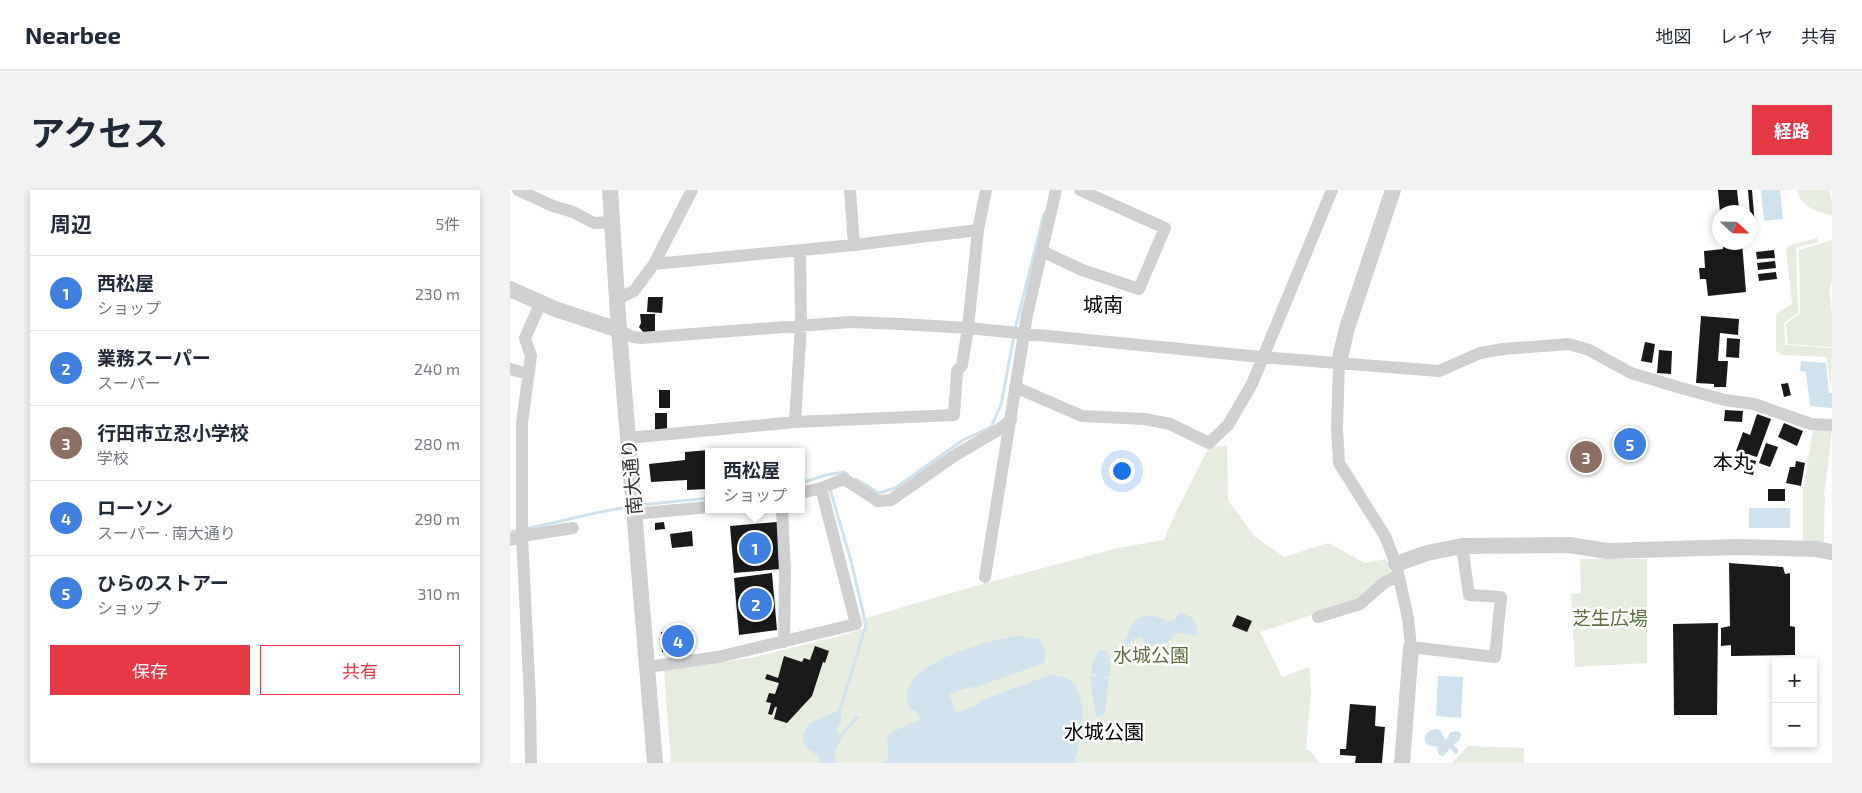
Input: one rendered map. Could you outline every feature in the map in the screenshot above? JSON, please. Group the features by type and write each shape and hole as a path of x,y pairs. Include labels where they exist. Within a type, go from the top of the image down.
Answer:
{"street":[{"path":"518,190 553,206 573,212 594,223 612,222"},
{"name":"南大通り","path":"610,190 619,330 655,763"},
{"path":"850,190 854,245"},
{"path":"628,438 795,422 954,415 957,371 962,365 968,328 978,230 986,190"},
{"path":"985,577 1023,334 1056,190"},
{"path":"1042,251 1082,270 1139,289 1165,228 1080,190"},
{"path":"1015,387 1082,416 1145,419 1170,424 1209,443 1228,425 1252,384 1332,190"},
{"path":"617,299 634,291 654,264 690,191"},
{"path":"1391,191 1347,328 1339,362 1337,429 1340,463 1385,536 1397,570 1408,618 1411,647 1402,763"},
{"path":"654,264 854,245 978,230"},
{"path":"795,422 800,325 800,250"},
{"path":"510,289 619,330 632,337 641,338 850,322 968,328 1262,357 1439,371 1480,353 1503,349 1569,344 1589,350 1630,373 1724,400 1754,404 1811,424 1832,425"},
{"path":"531,763 530,700 516,538 522,423 531,356 525,338 541,302"},
{"path":"510,369 528,374"},
{"path":"805,492 844,479 878,501 890,500 1011,420"},
{"path":"647,667 718,657 856,624 821,488"},
{"path":"634,514 705,507"},
{"path":"782,513 785,572 784,642"},
{"path":"516,538 573,528"},
{"path":"1318,617 1360,604 1397,570 1427,553 1462,546 1569,545 1607,551 1737,547 1815,549 1832,552"},
{"path":"1411,647 1495,658 1501,598 1469,594 1462,546"}],"green space":[{"path":"1797,190 1829,190 1832,202 1832,215 1810,208 1801,200"},
{"path":"1817,238 1818,242 1796,248 1798,313 1784,323 1785,345 1832,348 1831,392 1826,357 1783,355 1776,351 1776,314 1792,304 1786,250 1789,245"},
{"path":"1832,240 1832,280 1829,291 1832,312 1832,347 1788,344 1786,324 1800,313 1799,250"},
{"path":"1813,430 1832,430 1824,496 1824,543 1803,541 1803,490"},
{"name":"水城公園","path":"1227,446 1228,500 1255,537 1284,557 1328,543 1365,563 1386,559 1390,572 1357,600 1260,632 1282,677 1309,667 1311,691 1306,749 1320,763 671,763 664,670 751,658 836,637 865,628 862,619 1118,548 1164,540 1209,447"},
{"name":"芝生広場","path":"1580,559 1647,559 1647,663 1575,667 1571,594 1581,593"},
{"path":"1468,746 1524,748 1524,763 1452,763"}],"water":[{"path":"1761,190 1780,190 1783,219 1764,221"},
{"path":"1801,361 1826,363 1829,393 1832,393 1832,408 1810,406 1806,372 1800,371"},
{"path":"1749,508 1790,508 1790,528 1749,528"},
{"path":"1181,612 1191,617 1195,622 1198,633 1195,636 1179,632 1159,645 1150,645 1145,643 1142,637 1139,636 1123,648 1126,636 1135,620 1140,617 1153,616 1173,621"},
{"path":"1018,636 1039,639 1045,651 1044,663 974,688 973,686 949,694 956,713 979,704 979,701 1050,675 1065,678 1077,688 1082,705 1081,736 1074,763 884,763 888,758 887,738 891,732 920,720 917,711 910,709 907,698 910,685 920,673 934,663 970,648"},
{"path":"1099,650 1106,651 1110,667 1109,677 1100,676 1109,679 1105,712 1103,715 1096,717 1090,675 1097,677 1097,675 1091,673 1094,659"},
{"path":"1438,676 1463,677 1461,718 1436,716"},
{"path":"835,712 842,714 841,722 836,729 841,734 856,716 860,716 839,743 836,749 835,763 820,763 819,757 804,745 805,731 812,722"},
{"path":"1436,729 1441,731 1445,740 1452,732 1458,731 1461,734 1459,741 1453,745 1458,749 1458,753 1455,754 1450,748 1443,756 1439,755 1437,747 1428,745 1425,739 1426,734"}],"building":[{"path":"1718,190 1737,190 1739,205 1719,205"},
{"path":"1748,190 1752,190 1753,205 1749,205"},
{"path":"1743,250 1746,292 1708,296 1706,279 1700,279 1699,268 1705,268 1704,251"},
{"path":"1774,250 1775,258 1757,259 1756,252"},
{"path":"1775,261 1776,268 1758,270 1757,263"},
{"path":"1776,272 1777,279 1759,281 1758,274"},
{"path":"648,297 663,297 662,313 647,312"},
{"path":"640,314 655,314 655,332 644,333 639,327 641,323"},
{"path":"1701,316 1739,319 1738,335 1720,333 1718,361 1728,361 1726,387 1714,387 1714,384 1696,383"},
{"path":"1727,338 1740,339 1739,358 1726,357"},
{"path":"1645,342 1655,344 1652,363 1641,361"},
{"path":"1659,350 1672,351 1671,374 1657,373"},
{"path":"1788,383 1791,395 1784,397 1781,384"},
{"path":"659,390 670,390 670,408 659,408"},
{"path":"1725,410 1743,411 1742,422 1724,421"},
{"path":"655,413 667,413 667,430 655,430"},
{"path":"1757,414 1771,419 1757,457 1736,451 1743,432 1750,435"},
{"path":"1784,423 1803,431 1797,446 1778,437"},
{"path":"1766,443 1778,447 1770,467 1759,463"},
{"path":"705,450 705,489 687,490 687,480 651,482 649,464 685,460 685,452"},
{"path":"1747,459 1756,461 1753,475 1744,473"},
{"path":"1796,461 1805,463 1801,486 1786,483 1790,467 1795,467"},
{"path":"1768,489 1785,489 1785,501 1768,501"},
{"path":"664,522 665,529 655,530 655,523"},
{"path":"777,522 781,569 734,573 730,526"},
{"path":"692,531 693,546 672,548 670,534"},
{"path":"1729,563 1783,567 1785,574 1790,573 1790,626 1795,627 1795,655 1731,656 1731,645 1721,646 1721,628 1730,626"},
{"path":"772,573 777,630 739,635 734,578"},
{"path":"1237,615 1252,621 1247,632 1232,626"},
{"path":"1718,623 1717,715 1674,715 1673,624"},
{"path":"693,630 694,650 662,652 661,632"},
{"path":"815,646 829,651 825,663 823,662 812,696 787,723 774,719 777,707 775,707 772,715 768,714 771,703 766,702 769,693 775,694 779,683 765,679 767,674 778,678 784,656 802,662 804,658 810,660"},
{"path":"1350,704 1376,706 1375,726 1385,727 1382,763 1355,763 1356,756 1340,755 1340,749 1346,749"}],"waterway":[{"path":"1015,329 1044,214"},
{"path":"856,479 879,493 895,488 963,440 991,427 1001,405 1014,335"},
{"path":"805,482 844,472 848,475"},
{"path":"830,489 851,561 866,625 838,716"},
{"path":"640,505 705,498"},
{"path":"525,529 629,507"},
{"path":"510,532 519,530"}],"place":[{"name":"ひらのストアー","path":"1630,444"},
{"name":"行田市立忍小学校","path":"1586,457"},
{"name":"西松屋","path":"755,548"},
{"name":"業務スーパー","path":"756,604"},
{"name":"ローソン","path":"678,641"}],"district":[{"name":"城南","path":"1103,304"},
{"name":"本丸","path":"1733,461"},
{"name":"水城公園","path":"1104,731"}]}
